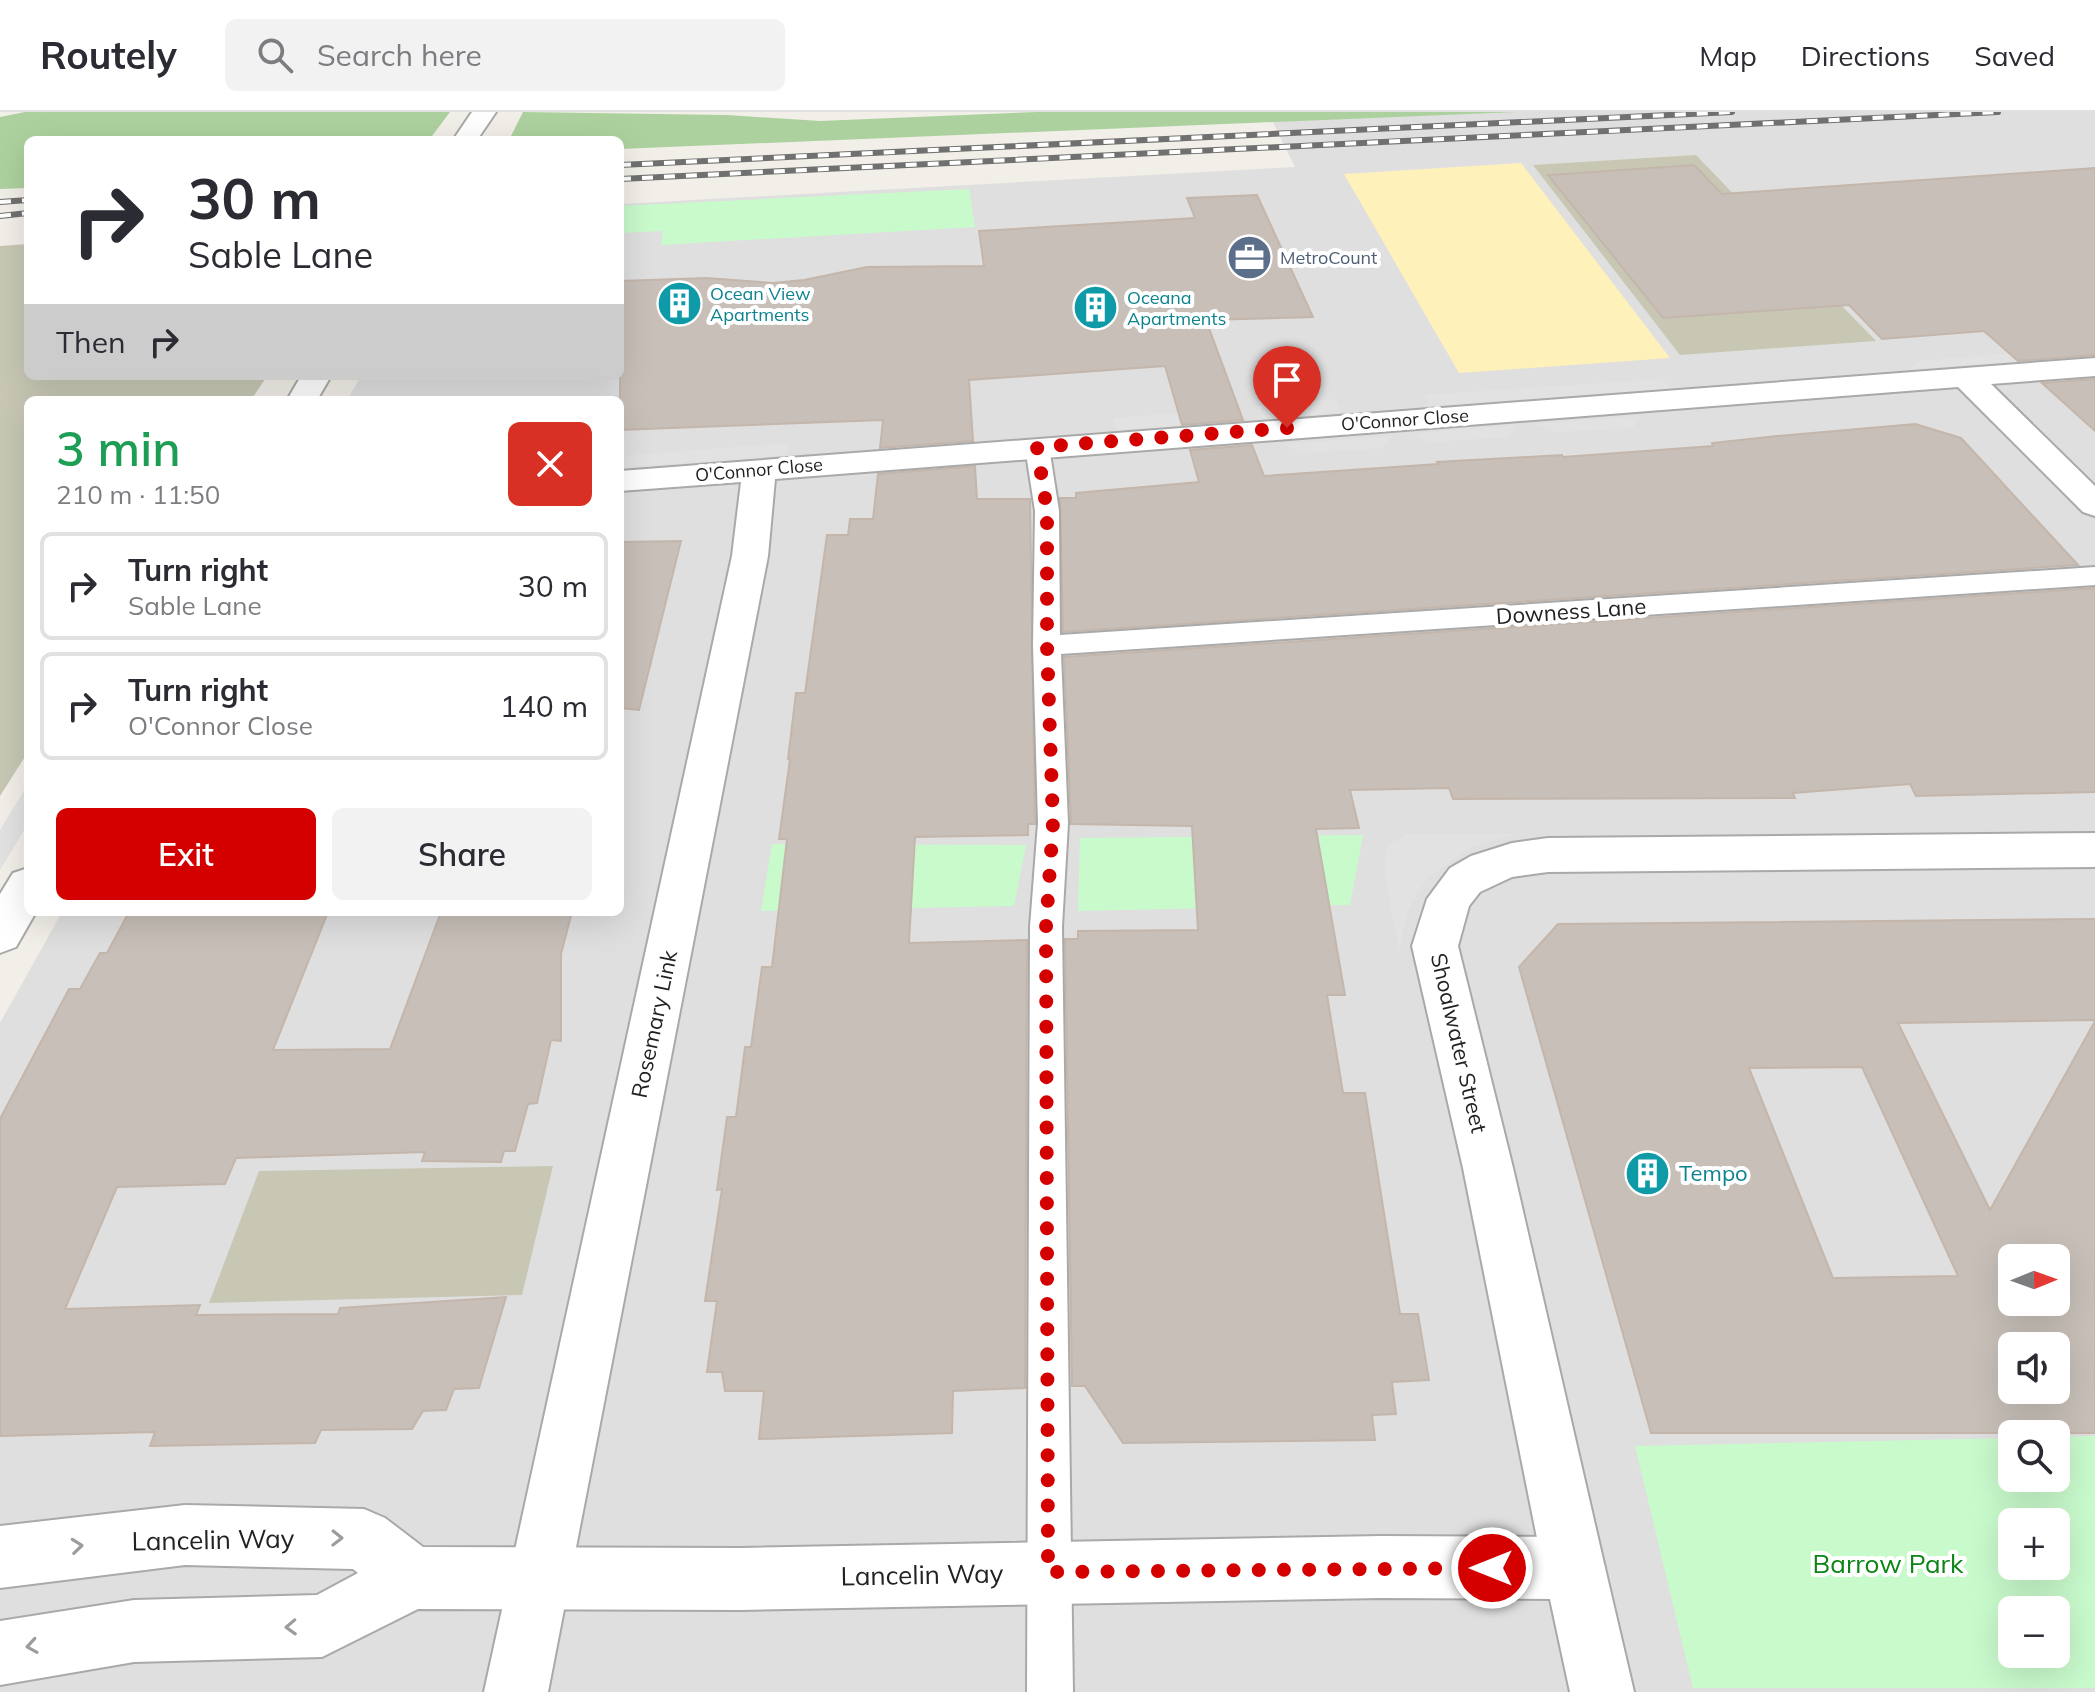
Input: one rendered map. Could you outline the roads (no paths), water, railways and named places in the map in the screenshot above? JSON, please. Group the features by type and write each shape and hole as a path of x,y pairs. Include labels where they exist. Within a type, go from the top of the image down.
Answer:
{"street":[{"path":"468,136 484,112"},
{"name":"O'Connor Close","path":"624,481 2095,367"},
{"path":"1966,377 2095,505"},
{"name":"Rosemary Link","path":"516,1692 750,556 759,470"},
{"name":"Shoalwater Street","path":"1602,1692 1488,1168 1435,946 1449,899 1465,880 1486,868 1512,860 1548,855 2095,850"},
{"path":"0,934 24,893"},
{"name":"Lancelin Way","path":"0,1557 185,1535 364,1539 413,1578"},
{"name":"Lancelin Way","path":"0,1653 134,1631 322,1626 413,1578 741,1579 1048,1572 1574,1568"}],"lane":[{"path":"1037,447 1047,511 1047,645 1053,823 1046,927 1050,1692"},
{"name":"Downess Lane","path":"1047,645 2095,576"}],"railway":[{"path":"624,165 1732,112"},
{"path":"624,179 1998,112"},
{"path":"0,202 24,200"},
{"path":"0,216 24,213"}],"place":[{"name":"MetroCount","path":"1249,258"},
{"name":"Ocean View Apartments","path":"679,304"},
{"name":"Oceana Apartments","path":"1096,308"},
{"name":"Tempo","path":"1648,1173"}],"park label":[{"name":"Barrow Park","path":"1888,1564"}]}
